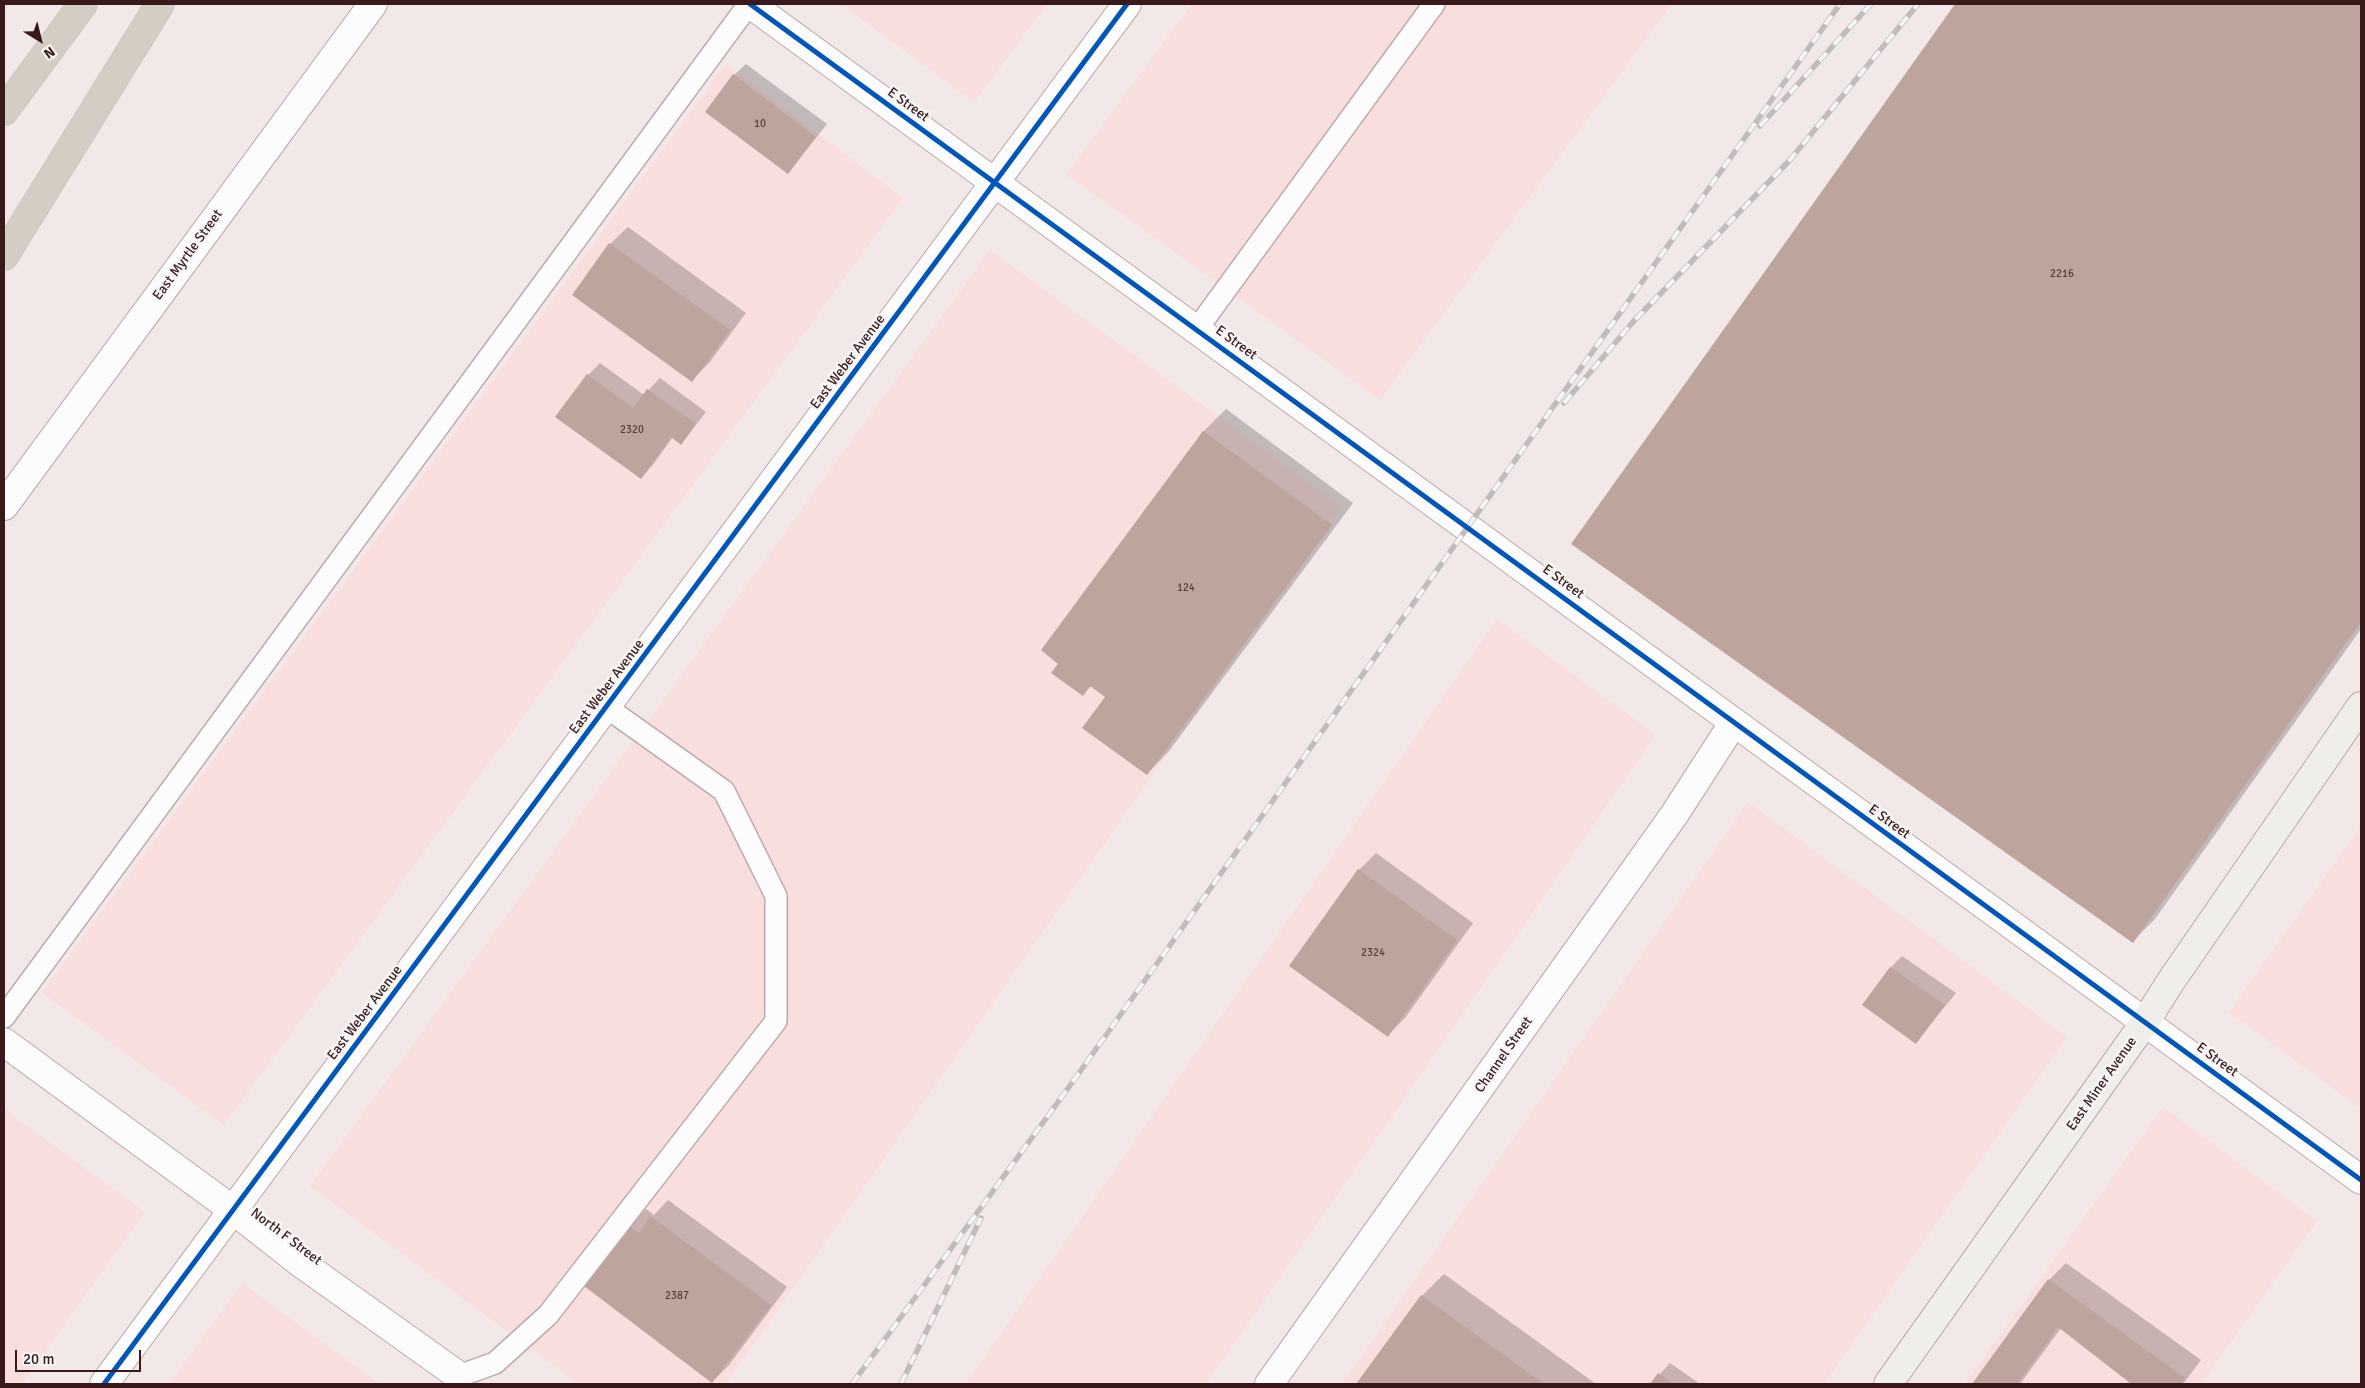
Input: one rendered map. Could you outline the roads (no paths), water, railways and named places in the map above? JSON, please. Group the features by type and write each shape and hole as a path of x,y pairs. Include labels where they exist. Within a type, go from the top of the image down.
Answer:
{"highway":[{"path":"4,111 84,4"},
{"path":"4,256 160,4"}],"street":[{"name":"East Myrtle Street","path":"4,506 373,4"},
{"name":"E Street","path":"750,4 2361,1180"},
{"name":"East Weber Avenue","path":"104,1384 1127,4"},
{"name":"East Miner Avenue","path":"1888,1384 2146,1022 2171,981 2361,706"},
{"name":"Channel Street","path":"1269,1384 1674,815 1734,722"},
{"name":"North F Street","path":"4,1042 233,1210 298,1261 459,1376"}],"lane":[{"path":"4,1017 750,4"},
{"path":"1197,329 1434,4"},
{"path":"459,1376 495,1363 548,1315 776,1021 776,896 724,791 606,707"}],"railway":[{"path":"852,1384 1069,1087 1840,4"},
{"path":"1760,126 1871,4"},
{"path":"1564,403 1632,323 1789,161 1918,4"},
{"path":"901,1384 981,1218"}]}
